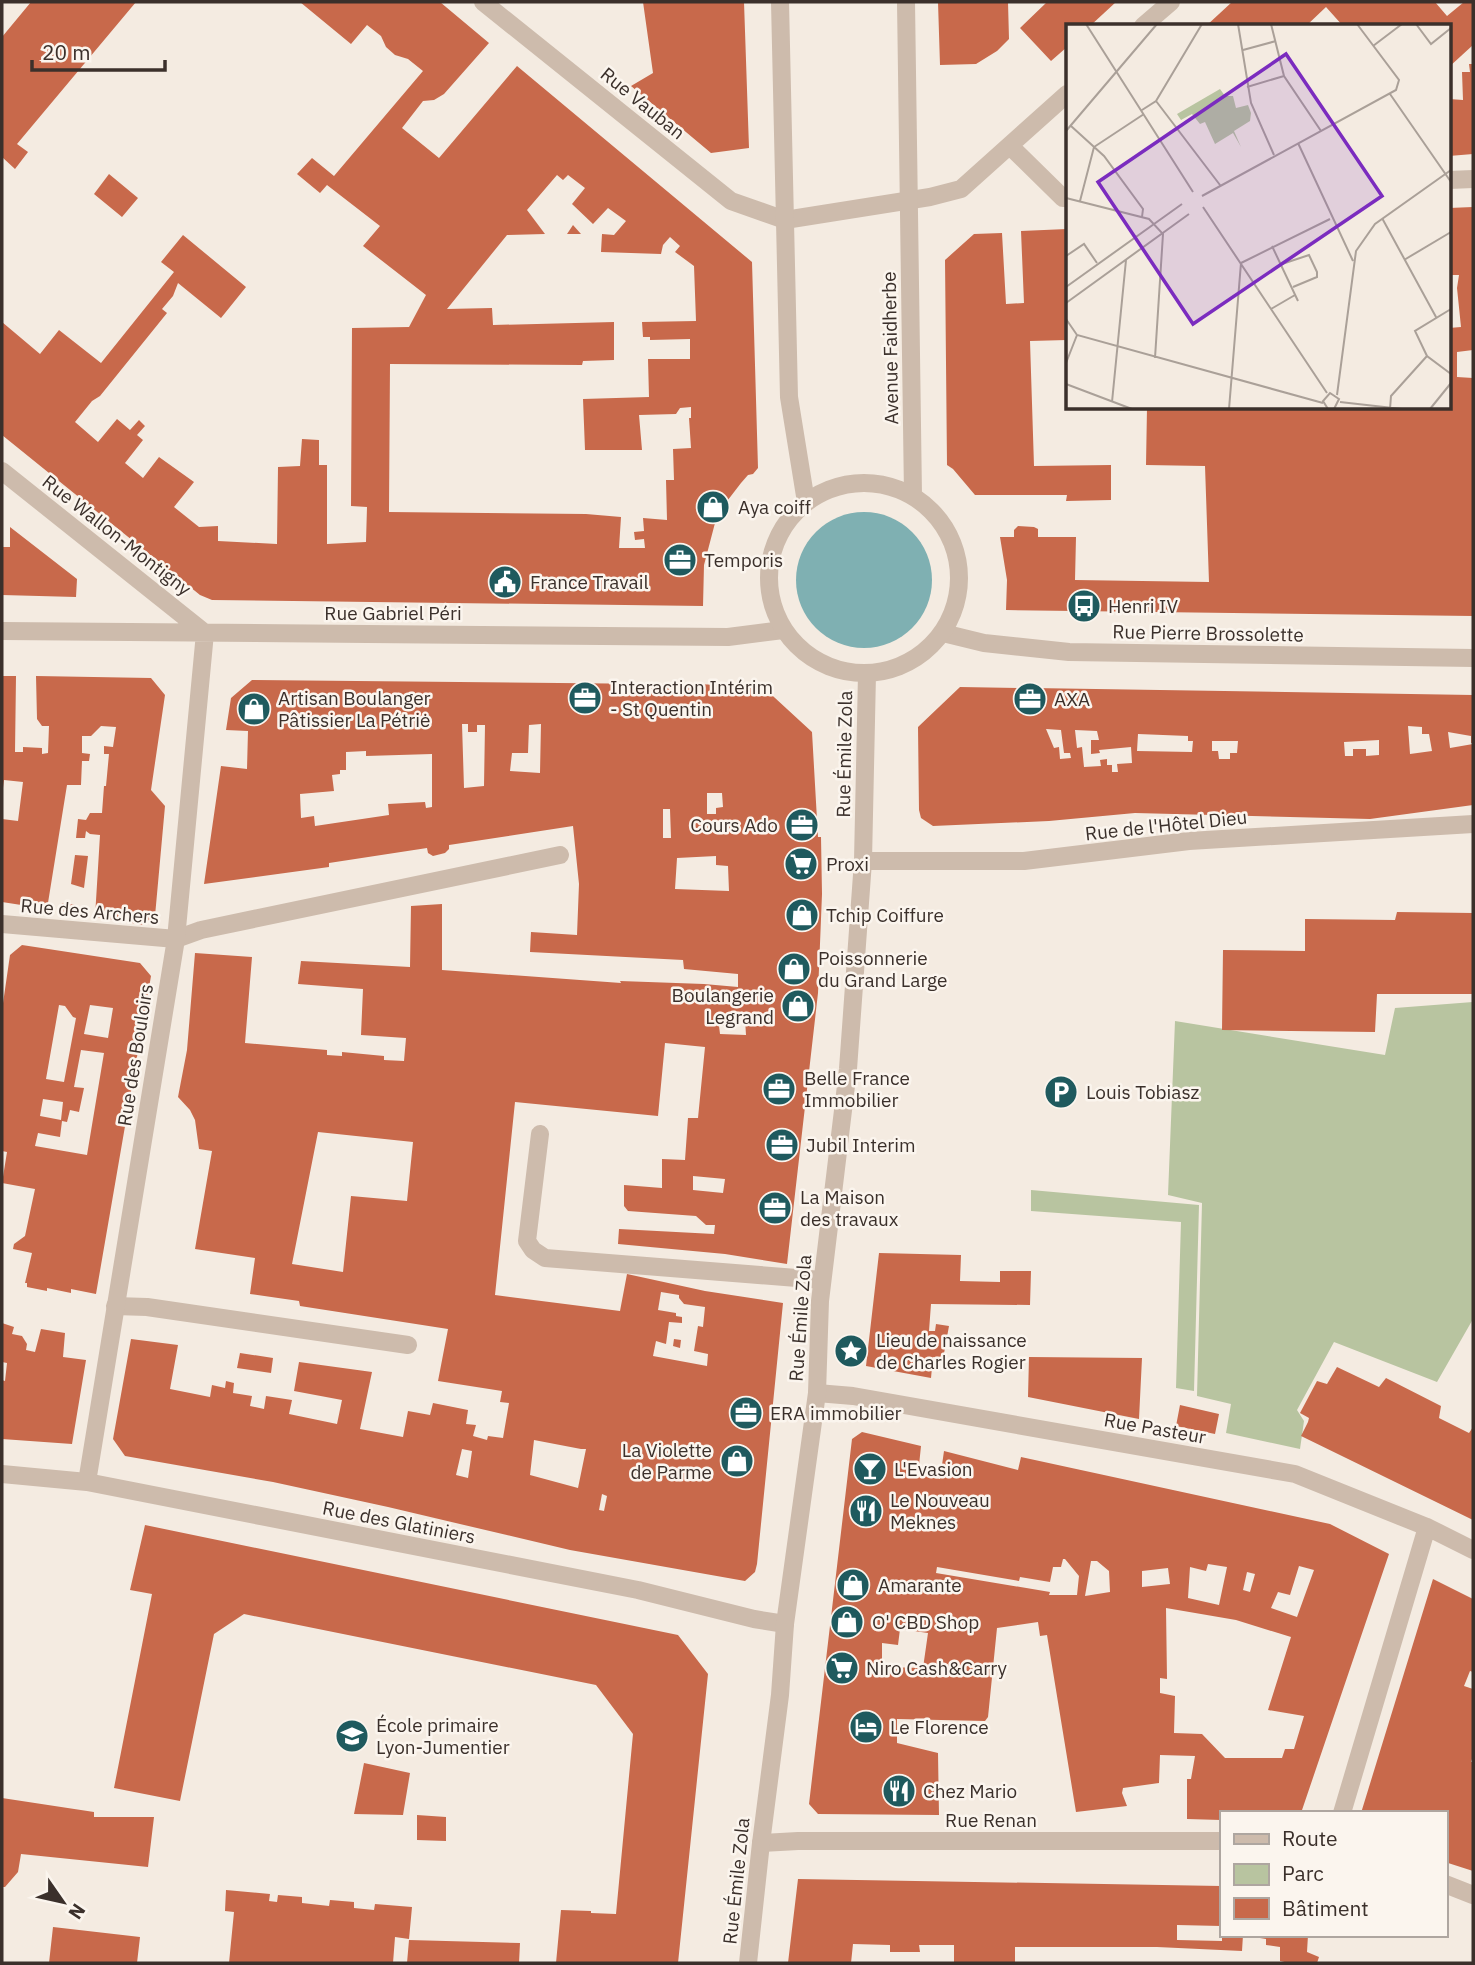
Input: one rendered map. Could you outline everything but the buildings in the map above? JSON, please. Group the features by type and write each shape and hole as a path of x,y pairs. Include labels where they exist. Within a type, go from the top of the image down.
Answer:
{"street":[{"name":"Rue Vauban","path":"483,2 731,201 785,220"},
{"path":"780,2 789,397 806,502"},
{"name":"Avenue Faidherbe","path":"906,2 913,495"},
{"path":"1145,24 1171,2"},
{"path":"785,220 948,194 961,189 1066,95"},
{"path":"1010,146 1066,198"},
{"path":"1450,180 1473,179"},
{"name":"Rue Wallon-Montigny","path":"2,471 205,633"},
{"path":"859,482 887,484 913,495 937,515 954,542 961,573 957,604 943,633 923,654 897,669 867,674 835,670 815,660 783,630 771,604 768,576 773,547 786,522 806,502 831,488 859,482"},
{"name":"Rue Gabriel Péri","path":"2,631 728,637 783,630"},
{"name":"Rue des Bouloirs","path":"88,1482 176,939 205,633"},
{"name":"Rue Pierre Brossolette","path":"943,633 985,643 1069,652 1473,658"},
{"name":"Rue Émile Zola","path":"748,1963 780,1695 785,1624 817,1393 822,1280 848,1069 863,862 867,674"},
{"name":"Rue de l'Hôtel Dieu","path":"863,862 1024,861 1189,841 1473,824"},
{"path":"176,939 201,930 560,855"},
{"name":"Rue des Archers","path":"2,924 176,939"},
{"path":"540,1134 527,1241 533,1250 545,1258 822,1280"},
{"path":"115,1306 147,1307 408,1345"},
{"name":"Rue Pasteur","path":"817,1393 866,1398 1295,1475 1427,1527 1473,1550"},
{"name":"Rue des Glatiniers","path":"2,1474 88,1482 638,1590 754,1619 785,1624"},
{"path":"1343,1811 1427,1527"},
{"name":"Rue Renan","path":"761,1843 1220,1841"},
{"path":"1447,1885 1473,1895"}],"green space":[{"path":"1473,1002 1473,1319 1437,1382 1334,1342 1297,1410 1304,1421 1300,1449 1226,1433 1231,1404 1197,1396 1202,1203 1168,1195 1175,1021 1385,1055 1395,1008"},
{"path":"1031,1190 1199,1205 1194,1391 1176,1388 1181,1222 1031,1211"}],"water":[{"path":"864,512 890,517 912,532 927,554 932,580 927,606 912,628 890,643 864,648 838,643 816,628 801,606 796,580 801,554 816,532 838,517"}],"place":[{"name":"Aya coiff","path":"713,507"},
{"name":"Temporis","path":"680,560"},
{"name":"France Travail","path":"505,582"},
{"name":"Henri IV","path":"1084,606"},
{"name":"Interaction Intérim - St Quentin","path":"585,698"},
{"name":"AXA","path":"1030,699"},
{"name":"Artisan Boulanger Pâtissier La Pétriė","path":"254,709"},
{"name":"Cours Ado","path":"802,825"},
{"name":"Proxi","path":"801,864"},
{"name":"Tchip Coiffure","path":"802,915"},
{"name":"Poissonnerie du Grand Large","path":"794,969"},
{"name":"Boulangerie Legrand","path":"798,1006"},
{"name":"Belle France Immobilier","path":"779,1089"},
{"name":"Louis Tobiasz","path":"1061,1092"},
{"name":"Jubil Interim","path":"782,1145"},
{"name":"La Maison des travaux","path":"775,1208"},
{"name":"Lieu de naissance de Charles Rogier","path":"851,1351"},
{"name":"ERA immobilier","path":"746,1413"},
{"name":"La Violette de Parme","path":"737,1461"},
{"name":"L'Evasion","path":"870,1469"},
{"name":"Le Nouveau Meknes","path":"866,1511"},
{"name":"Amarante","path":"853,1585"},
{"name":"O' CBD Shop","path":"847,1622"},
{"name":"Niro Cash&Carry","path":"842,1668"},
{"name":"Le Florence","path":"866,1727"},
{"name":"École primaire Lyon-Jumentier","path":"352,1736"},
{"name":"Chez Mario","path":"899,1791"}]}
